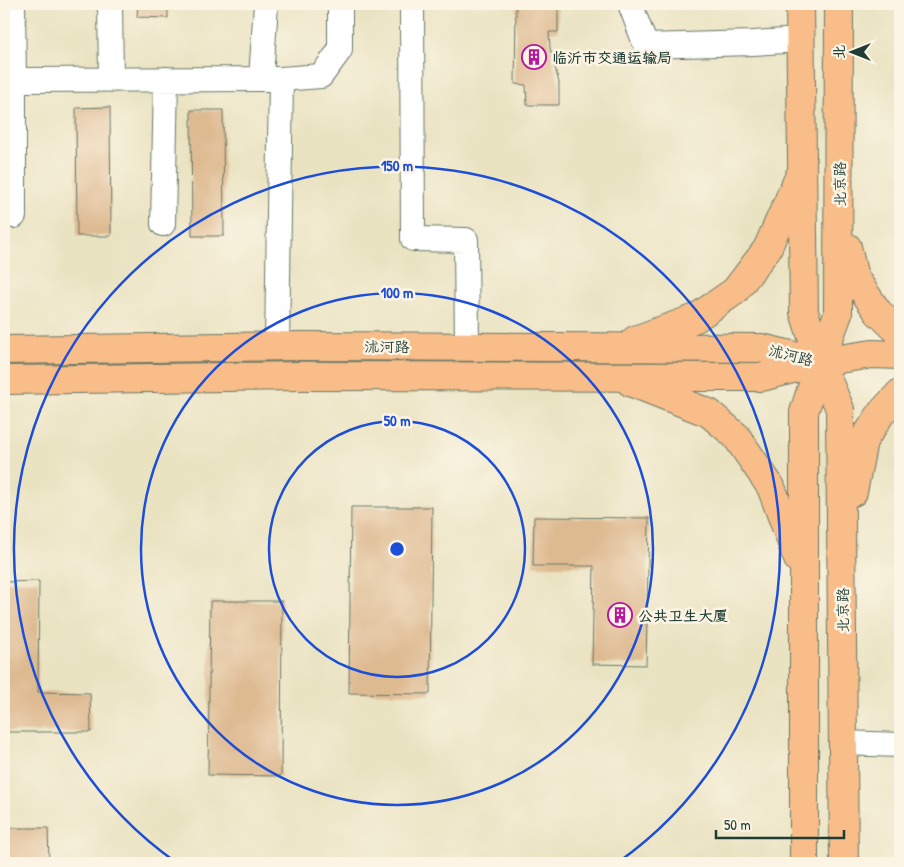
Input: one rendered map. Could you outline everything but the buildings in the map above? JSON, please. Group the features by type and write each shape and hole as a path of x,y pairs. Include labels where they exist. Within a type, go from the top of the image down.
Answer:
{"main road":[{"name":"北京路","path":"800,4 804,312 820,362 840,409 844,863"},
{"name":"北京路","path":"804,863 804,412 838,314 839,4"},
{"path":"614,347 696,318 735,291 767,249 803,169"},
{"path":"838,214 854,277 878,312 900,333"},
{"name":"沭河路","path":"4,350 277,347 762,348 820,362"},
{"path":"820,362 872,354 900,354"},
{"name":"沭河路","path":"4,380 301,376 762,377 820,362"},
{"path":"820,362 872,370 900,370"},
{"path":"614,376 709,413 736,436 771,487 804,576"},
{"path":"842,563 854,484 863,441 882,412 900,393"}],"street":[{"path":"13,4 14,216"},
{"path":"110,4 111,79"},
{"path":"266,4 271,79 277,347"},
{"path":"14,80 271,79 321,76 340,50 340,4"},
{"path":"412,4 413,239 466,240 467,347"},
{"path":"630,4 646,46 801,40"},
{"path":"163,224 166,79"},
{"path":"843,743 900,746"}],"place":[{"name":"临沂市交通运输局","path":"534,57"},
{"name":"公共卫生大厦","path":"620,615"}]}
